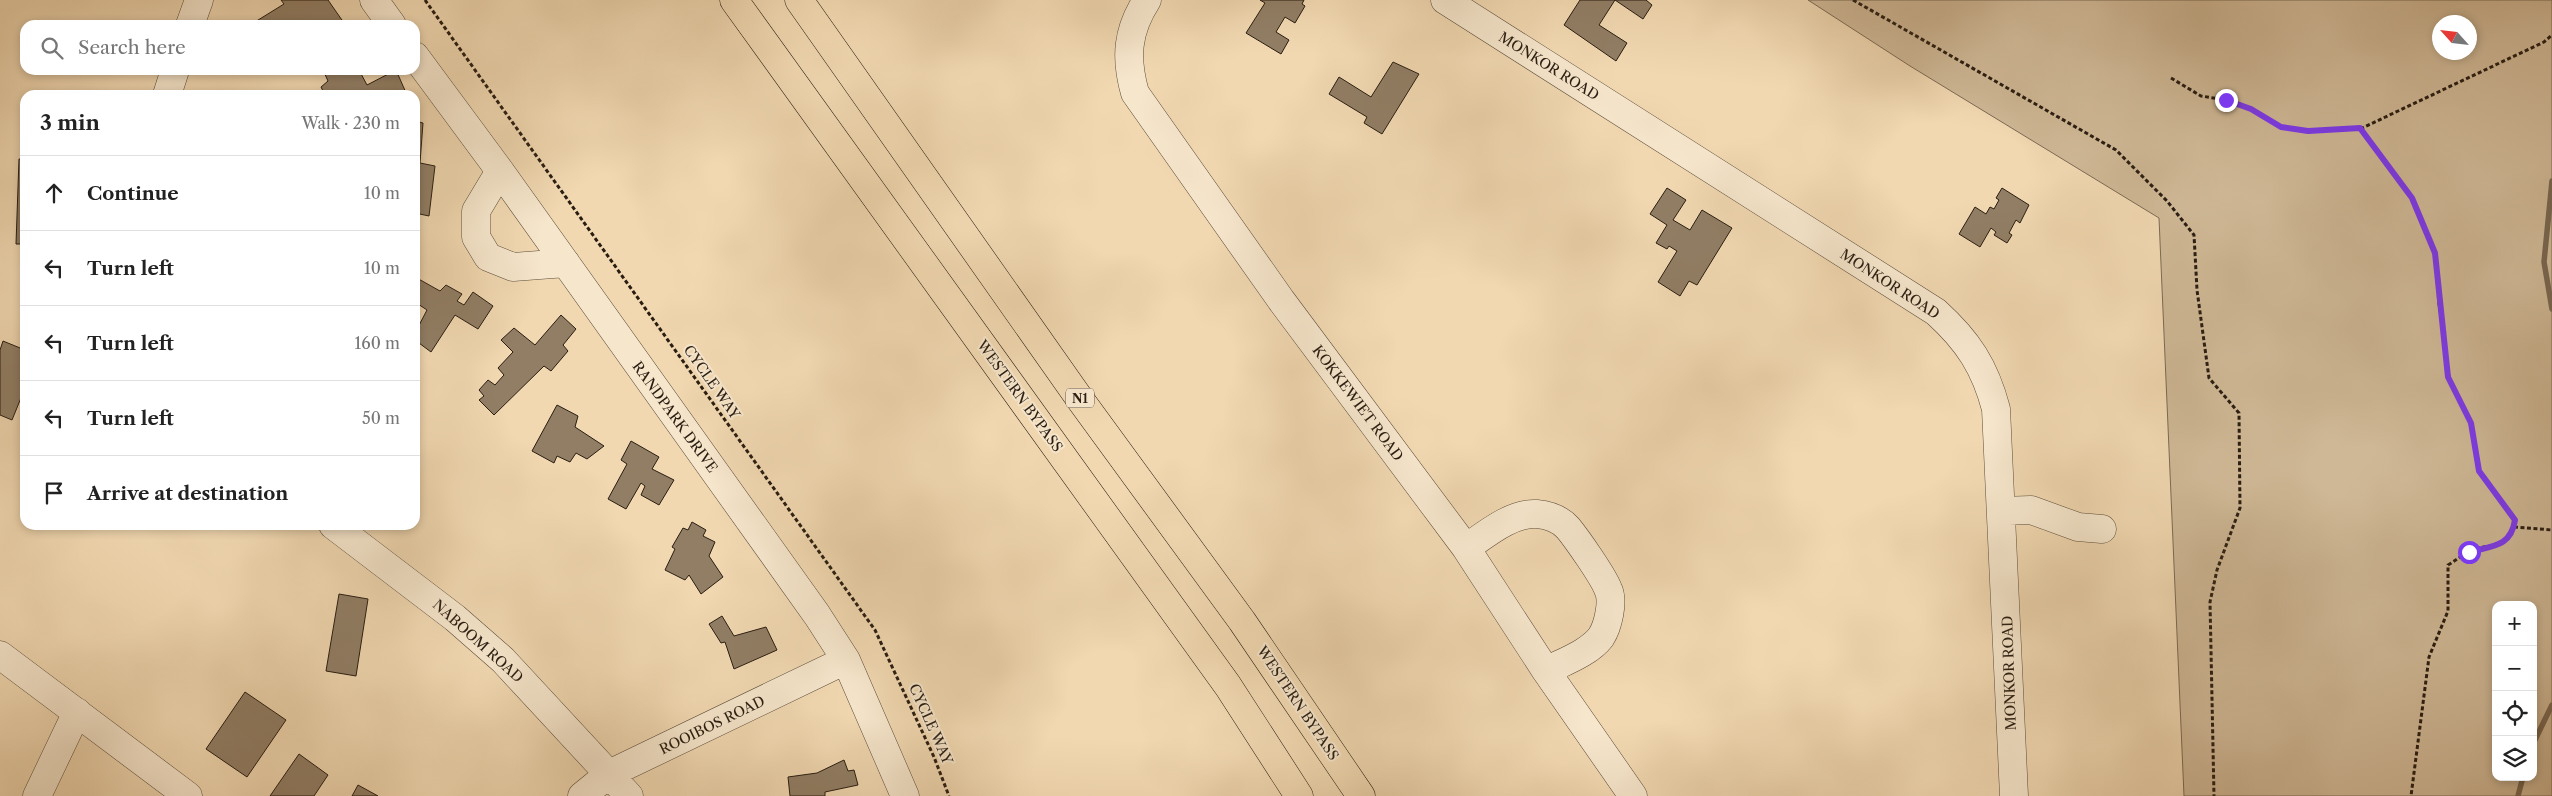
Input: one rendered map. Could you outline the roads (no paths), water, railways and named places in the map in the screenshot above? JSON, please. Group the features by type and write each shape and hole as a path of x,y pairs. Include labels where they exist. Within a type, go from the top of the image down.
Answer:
{"highway":[{"name":"WESTERN BYPASS","path":"734,0 1228,686 1300,796"},
{"name":"WESTERN BYPASS","path":"799,0 1082,402 1242,622 1361,796"}],"street":[{"path":"192,20 199,0"},
{"path":"374,0 388,20"},
{"name":"KOKKEWIET ROAD","path":"1147,0 1133,25 1128,44 1129,66 1135,93 1281,300 1466,548 1546,671 1633,796"},
{"name":"MONKOR ROAD","path":"1445,0 1922,303 1957,332 1982,368 1996,410 2014,796"},
{"name":"RANDPARK DRIVE","path":"420,63 500,171 817,615 846,660 905,796"},
{"path":"169,90 173,75"},
{"path":"500,171 476,211 476,237 488,257 513,267 566,263"},
{"path":"2001,511 2031,510 2078,527 2102,529"},
{"path":"1466,548 1519,516 1536,514 1552,517 1567,527 1609,590 1610,605 1601,637 1589,648 1546,671"},
{"name":"NABOOM ROAD","path":"340,530 455,618 503,660 628,796"},
{"path":"0,655 188,796"},
{"name":"ROOIBOS ROAD","path":"582,796 609,774 846,660"},
{"path":"37,796 77,712"}],"waterway":[{"path":"2552,181 2544,262 2552,309"},
{"path":"2537,736 2552,705"},
{"path":"2518,796 2522,781"}]}
